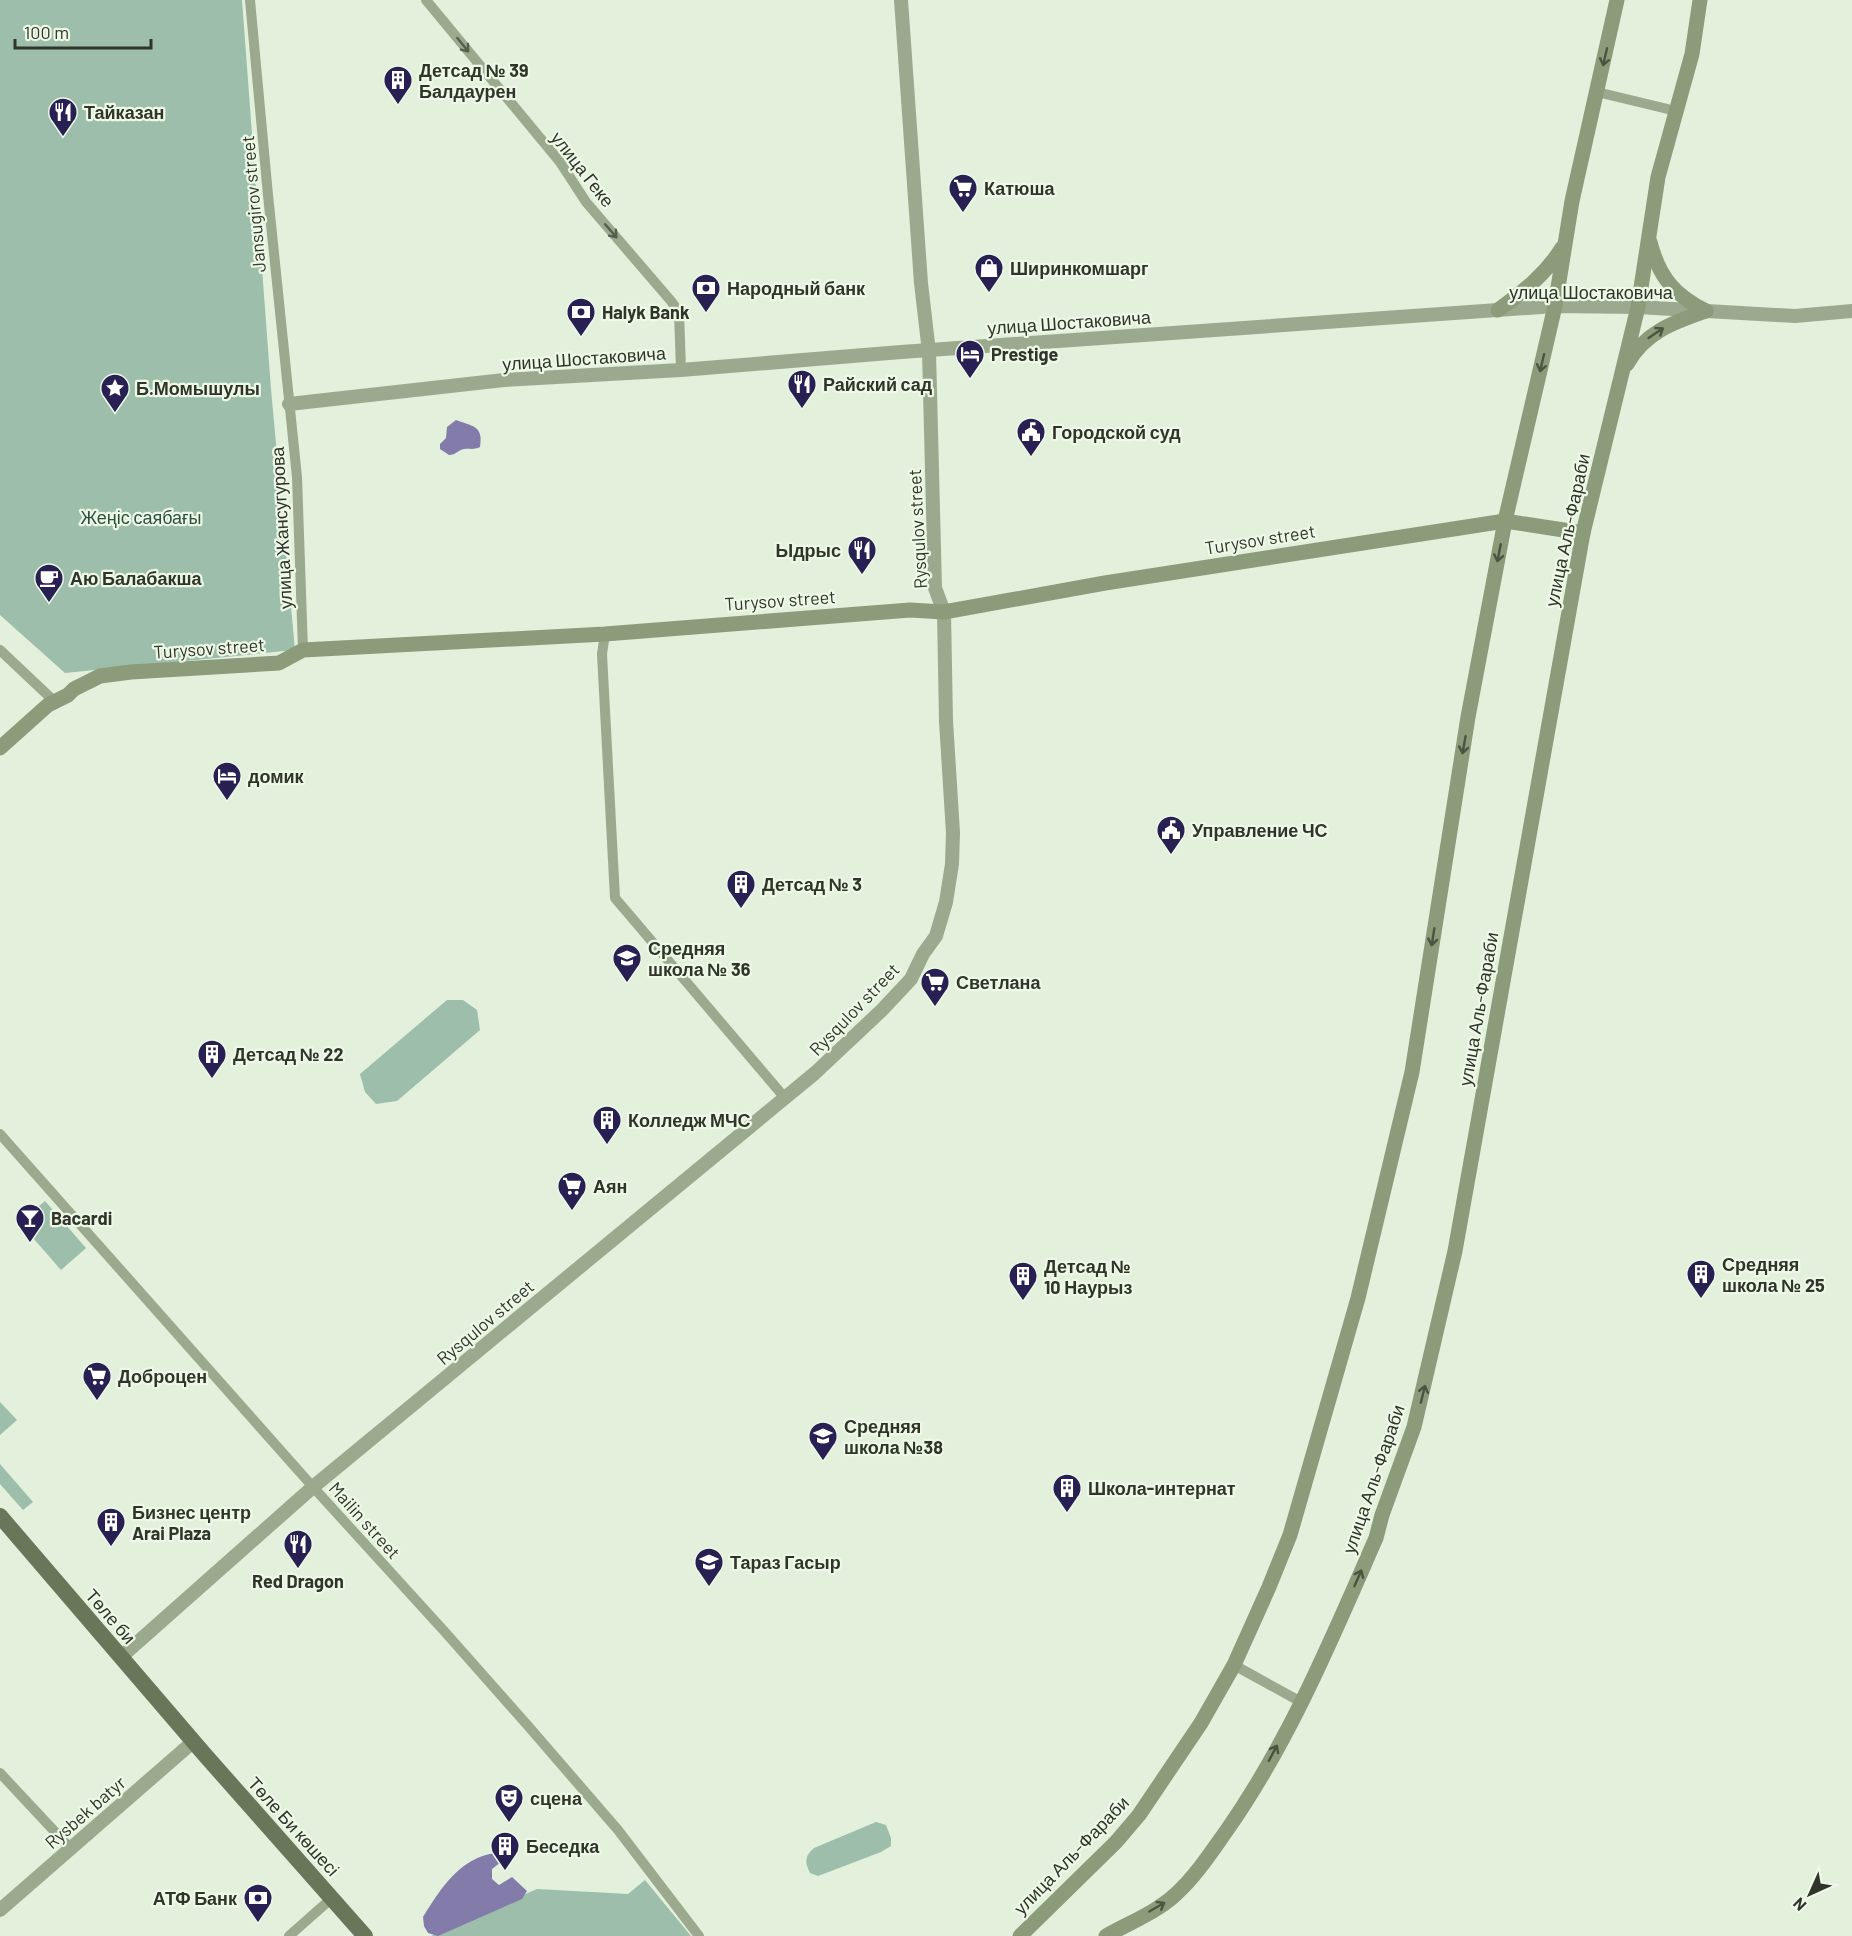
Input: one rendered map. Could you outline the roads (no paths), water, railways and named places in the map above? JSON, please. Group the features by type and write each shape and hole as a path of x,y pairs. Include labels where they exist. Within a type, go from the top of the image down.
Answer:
{"main road":[{"name":"улица Аль-Фараби","path":"1020,1936 1116,1842 1139,1815 1200,1723 1234,1665 1290,1535 1358,1298 1412,1072 1468,717 1505,521 1555,306 1572,201 1617,0"},
{"name":"улица Аль-Фараби","path":"1106,1936 1164,1904 1184,1885 1212,1852 1256,1785 1318,1670 1376,1538 1382,1515 1414,1428 1455,1251 1583,533 1638,307 1658,177 1692,54 1700,0"},
{"path":"1648,237 1661,273 1671,286 1687,301 1707,311"},
{"path":"1498,310 1540,277 1553,263 1566,242"},
{"path":"1622,374 1640,345 1654,333 1707,311"},
{"name":"Turysov street","path":"0,748 54,701 100,676 279,663 303,650 604,634 910,610 944,612 1105,583 1505,521 1583,533"},
{"name":"Төле би","path":"0,1516 194,1741"},
{"name":"Төле Би көшесі","path":"194,1741 365,1936"}],"street":[{"name":"Jansugirov street","path":"250,0 289,404"},
{"name":"улица Геке","path":"426,0 560,162 586,202 672,301 679,312 681,370"},
{"name":"Rysqulov street","path":"121,1657 313,1487 816,1073 911,979 923,954 936,936 946,902 952,864 953,833 946,722 944,612 935,588 930,352 921,283 922,266 901,0"},
{"path":"1597,92 1676,111"},
{"name":"улица Шостаковича","path":"289,404 504,380 681,370 1555,306 1638,307 1795,316 1852,310"},
{"name":"улица Жансугурова","path":"289,404 297,477 303,650"},
{"path":"604,634 602,654 615,898 785,1098"},
{"path":"0,650 54,701"},
{"name":"Mailin street","path":"0,1134 529,1727 618,1830 699,1936"},
{"path":"1234,1665 1301,1702"},
{"name":"Rysbek batyr","path":"0,1910 194,1741"},
{"path":"0,1773 71,1848"},
{"path":"289,1936 332,1898"}],"place":[{"name":"Детсад № 39 Балдаурен","path":"398,106"},
{"name":"Тайказан","path":"63,138"},
{"name":"Катюша","path":"963,214"},
{"name":"Ширинкомшарг","path":"989,294"},
{"name":"Народный банк","path":"706,314"},
{"name":"Halyk Bank","path":"581,338"},
{"name":"Prestige","path":"970,380"},
{"name":"Райский сад","path":"802,410"},
{"name":"Б.Момышулы","path":"115,414"},
{"name":"Городской суд","path":"1031,458"},
{"name":"Ыдрыс","path":"862,576"},
{"name":"Аю Балабакша","path":"49,604"},
{"name":"домик","path":"227,802"},
{"name":"Управление ЧС","path":"1171,856"},
{"name":"Детсад № 3","path":"741,910"},
{"name":"Средняя школа № 36","path":"627,984"},
{"name":"Светлана","path":"935,1008"},
{"name":"Детсад № 22","path":"212,1080"},
{"name":"Колледж МЧС","path":"607,1146"},
{"name":"Аян","path":"572,1212"},
{"name":"Bacardi","path":"30,1244"},
{"name":"Средняя школа № 25","path":"1701,1300"},
{"name":"Детсад № 10 Наурыз","path":"1023,1302"},
{"name":"Доброцен","path":"97,1402"},
{"name":"Средняя школа №38","path":"823,1462"},
{"name":"Школа-интернат","path":"1067,1514"},
{"name":"Бизнес центр Arai Plaza","path":"111,1548"},
{"name":"Red Dragon","path":"298,1570"},
{"name":"Тараз Гасыр","path":"709,1588"},
{"name":"сцена","path":"509,1824"},
{"name":"Беседка","path":"505,1872"},
{"name":"АТФ Банк","path":"258,1924"}],"park label":[{"name":"Жеңіс саябағы","path":"141,517"}]}
